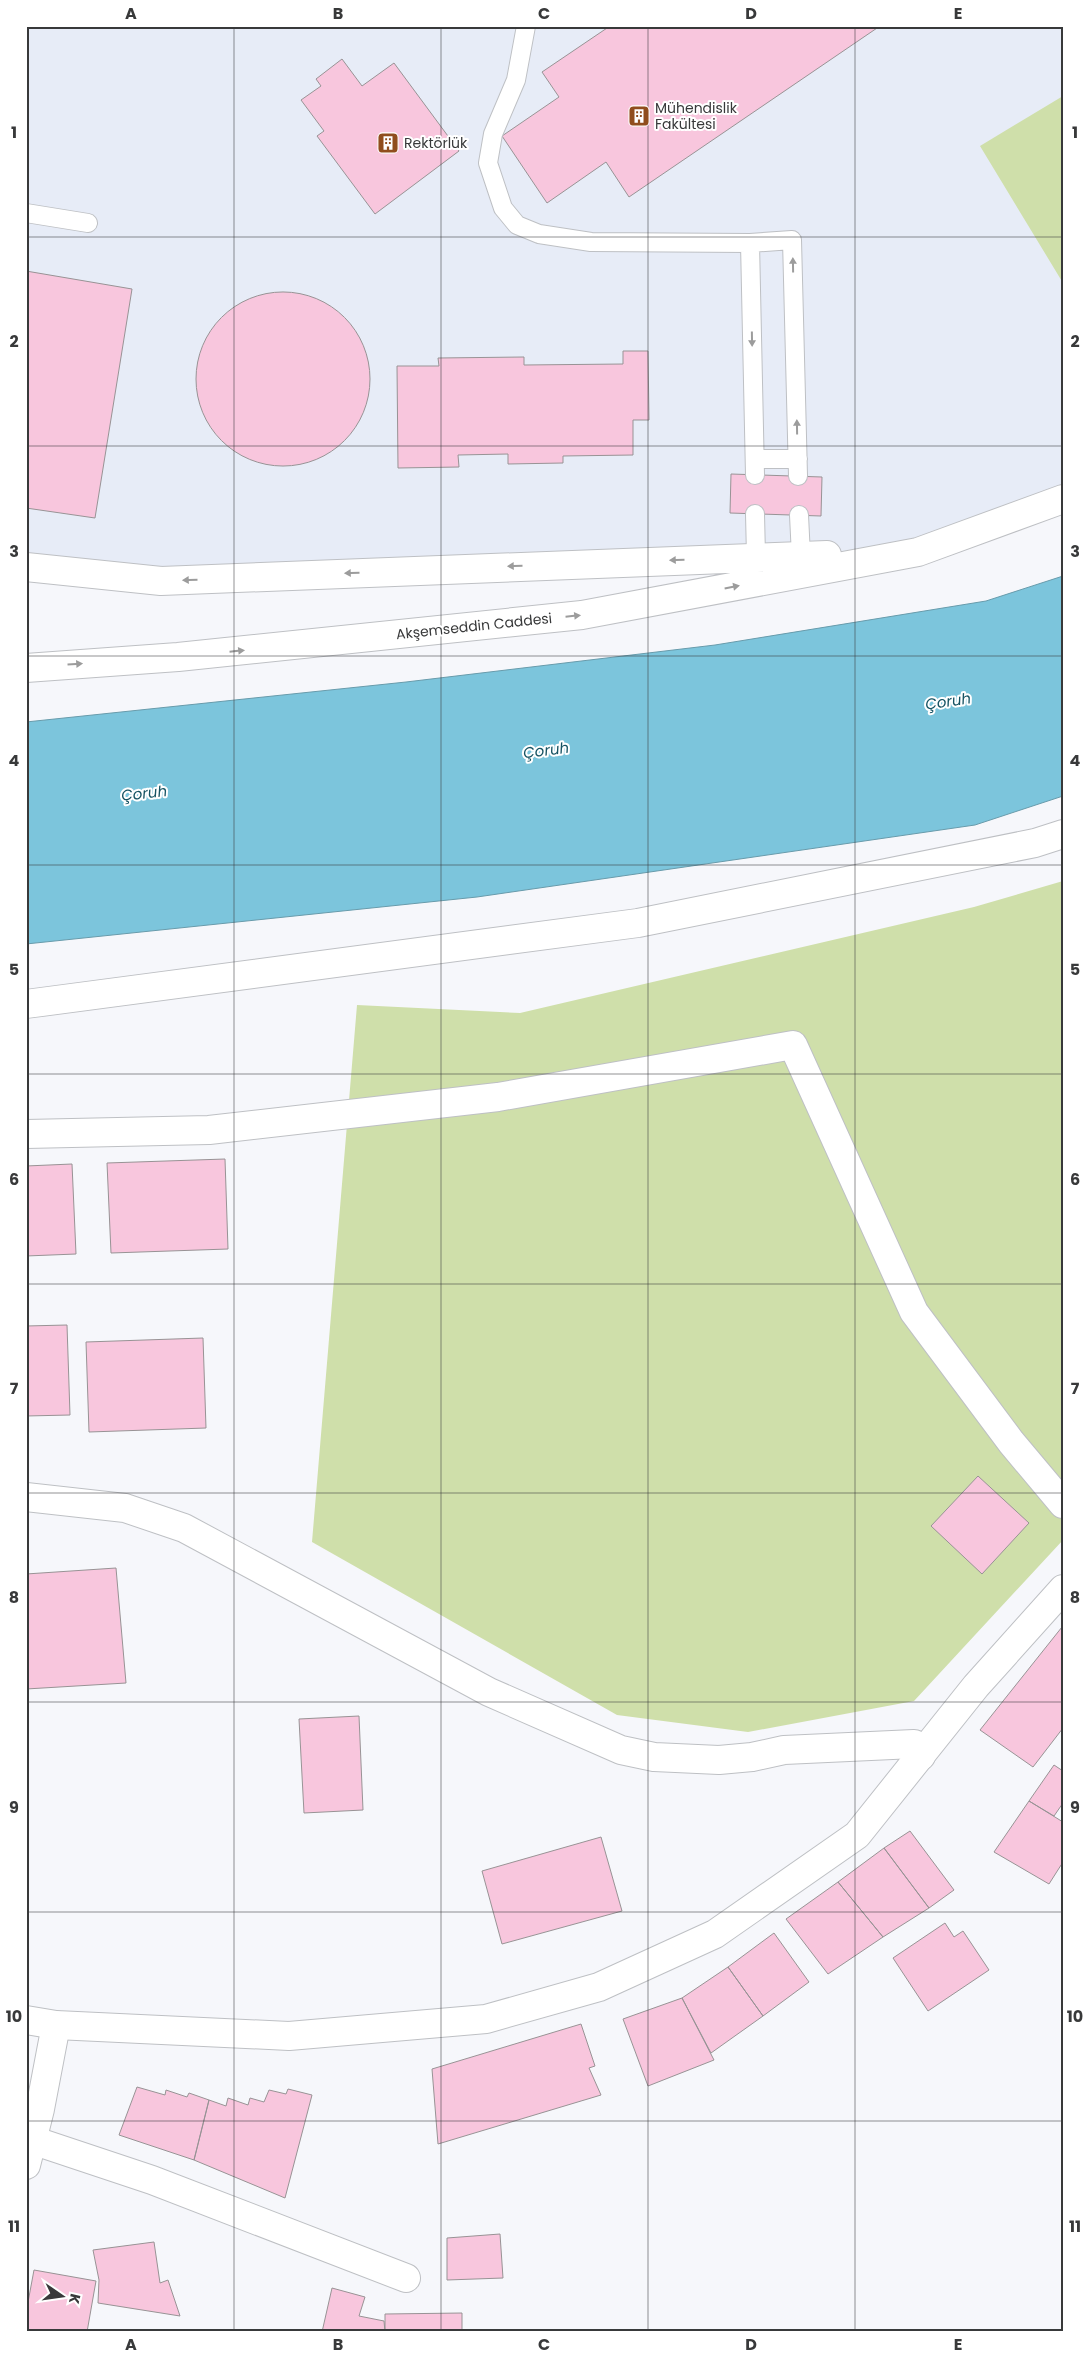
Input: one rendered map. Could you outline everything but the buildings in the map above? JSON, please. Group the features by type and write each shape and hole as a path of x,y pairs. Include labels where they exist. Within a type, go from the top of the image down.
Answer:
{"street":[{"name":"Akşemseddin Caddesi","path":"26,668 178,657 582,615 918,552 1063,498"},
{"name":"Akşemseddin Caddesi","path":"26,567 162,581 756,556 918,552"},
{"path":"26,1004 638,922 1035,843 1063,834"},
{"path":"26,1134 208,1130 498,1097 793,1045 914,1312 1011,1442 1063,1504"},
{"path":"26,1497 125,1508 184,1528 489,1692 621,1750 654,1757 719,1760 784,1750 914,1744 921,1756"},
{"path":"26,2020 56,2025 289,2036 486,2019 599,1987 715,1934 857,1835 976,1686 1063,1589"},
{"path":"56,2025 29,2152 152,2180 406,2278"}],"lane":[{"path":"526,26 516,80 493,134 488,163 502,208 516,225 548,236 591,242 750,243 792,240 798,467 755,467 750,243"},
{"path":"26,213 88,223"},
{"path":"756,514 756,556"},
{"path":"799,515 801,556"}],"shaded area":[{"path":"26,26 1063,26 1063,499 918,552 162,581 26,567"}],"green space":[{"path":"1063,96 1063,283 980,146"},
{"path":"1063,881 1063,1540 914,1701 748,1732 617,1715 312,1542 357,1005 520,1013 974,907"}],"water":[{"name":"Çoruh","path":"1063,576 1063,796 975,825 477,897 26,944 26,722 406,682 715,645 986,601"}],"place":[{"name":"Mühendislik Fakültesi","path":"639,116"},
{"name":"Rektörlük","path":"388,143"}]}
